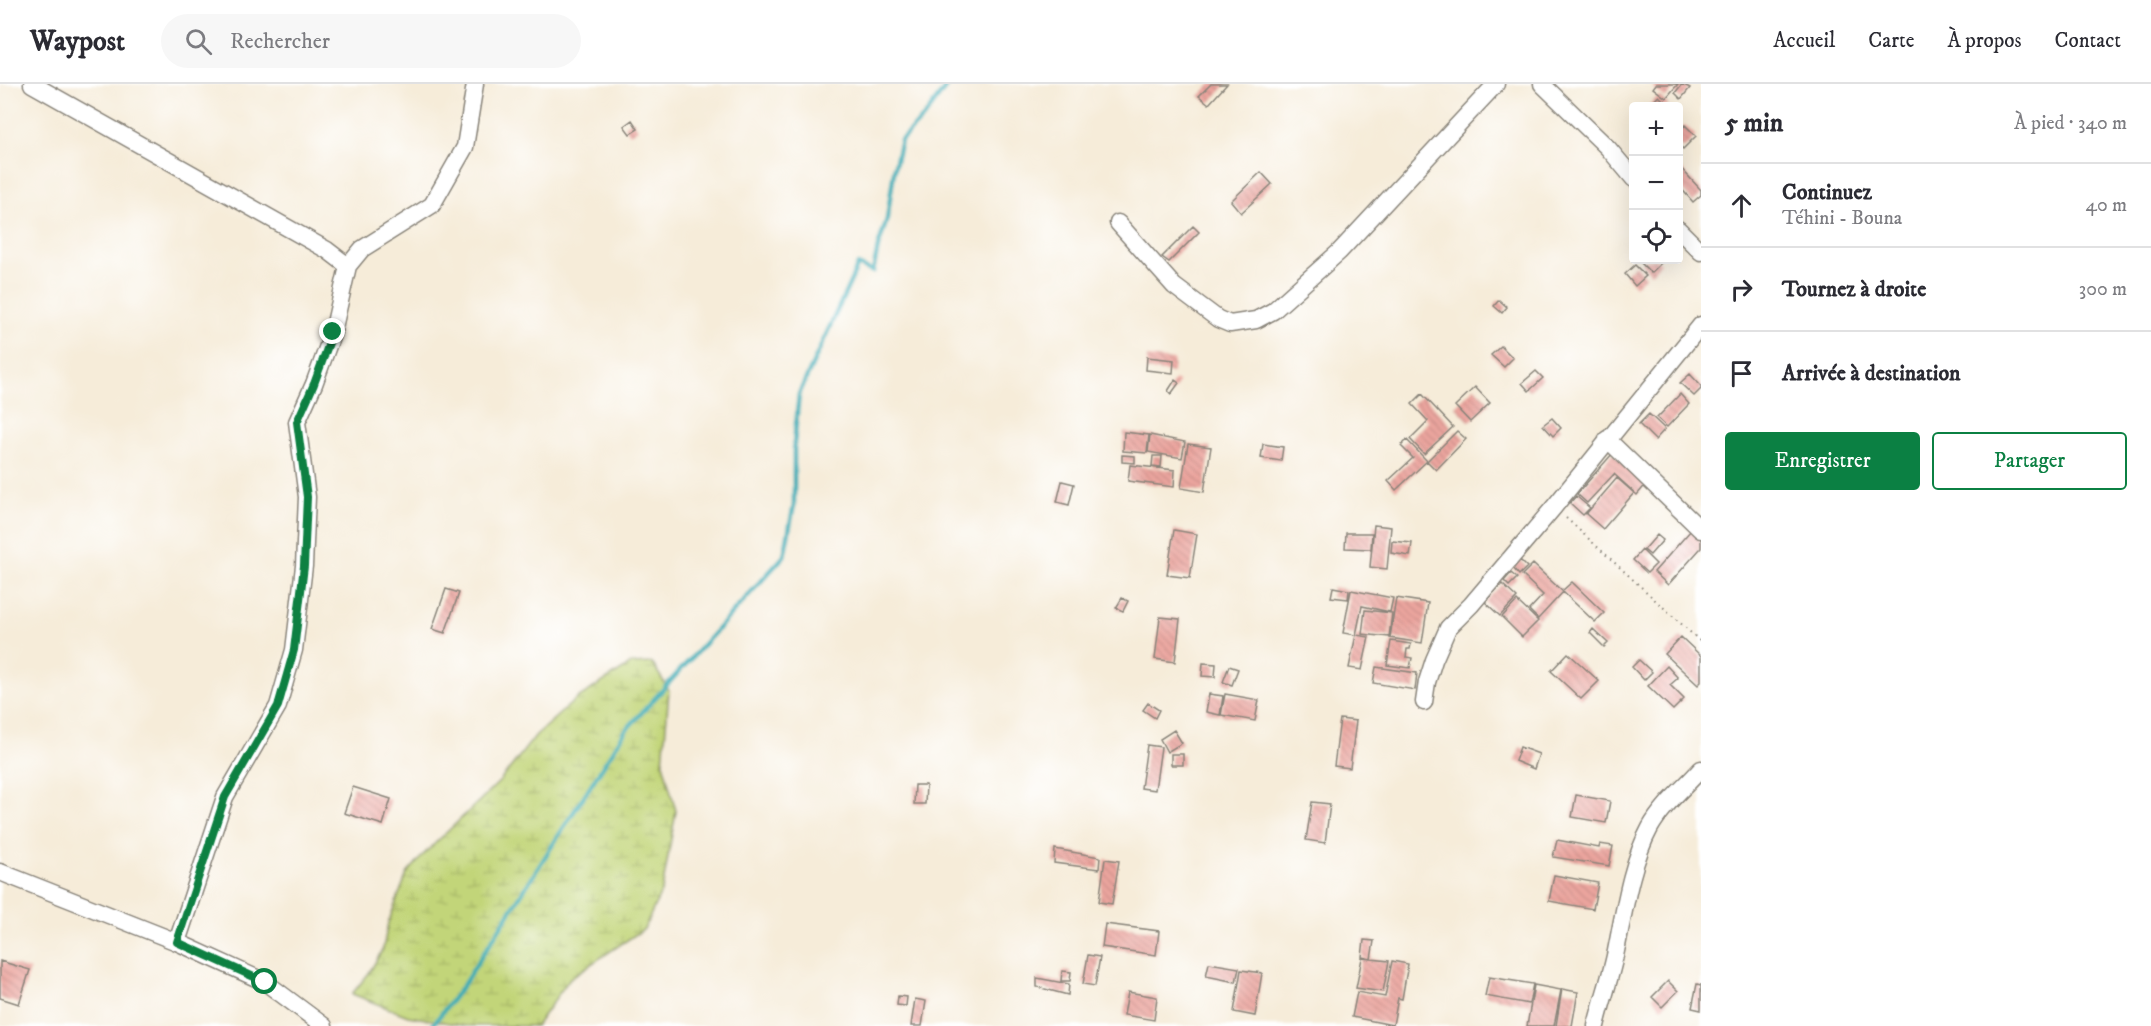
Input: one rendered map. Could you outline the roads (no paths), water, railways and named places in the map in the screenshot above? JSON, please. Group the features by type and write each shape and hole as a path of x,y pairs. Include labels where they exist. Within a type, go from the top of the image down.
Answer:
{"street":[{"path":"32,84 327,250 348,266"},
{"path":"177,942 225,797 278,706 294,650 304,566 307,497 297,422 333,332 348,266 362,249 432,205 465,147 475,84"},
{"path":"1118,224 1174,286 1218,320 1230,324 1256,320 1273,311 1338,252 1496,84"},
{"path":"1542,84 1608,148 1629,173"},
{"path":"1683,233 1701,252"},
{"path":"1424,702 1434,660 1448,628 1471,605 1554,507 1701,325"},
{"path":"1607,439 1701,530"},
{"path":"1596,1026 1616,952 1623,910 1643,843 1651,826 1664,808 1701,769"},
{"path":"0,872 177,942 265,982 324,1026"}],"waterway":[{"path":"432,1026 464,984 626,730 784,556 794,505 794,444 799,394 858,265 873,272 887,219 901,140 924,117 948,84"}]}
